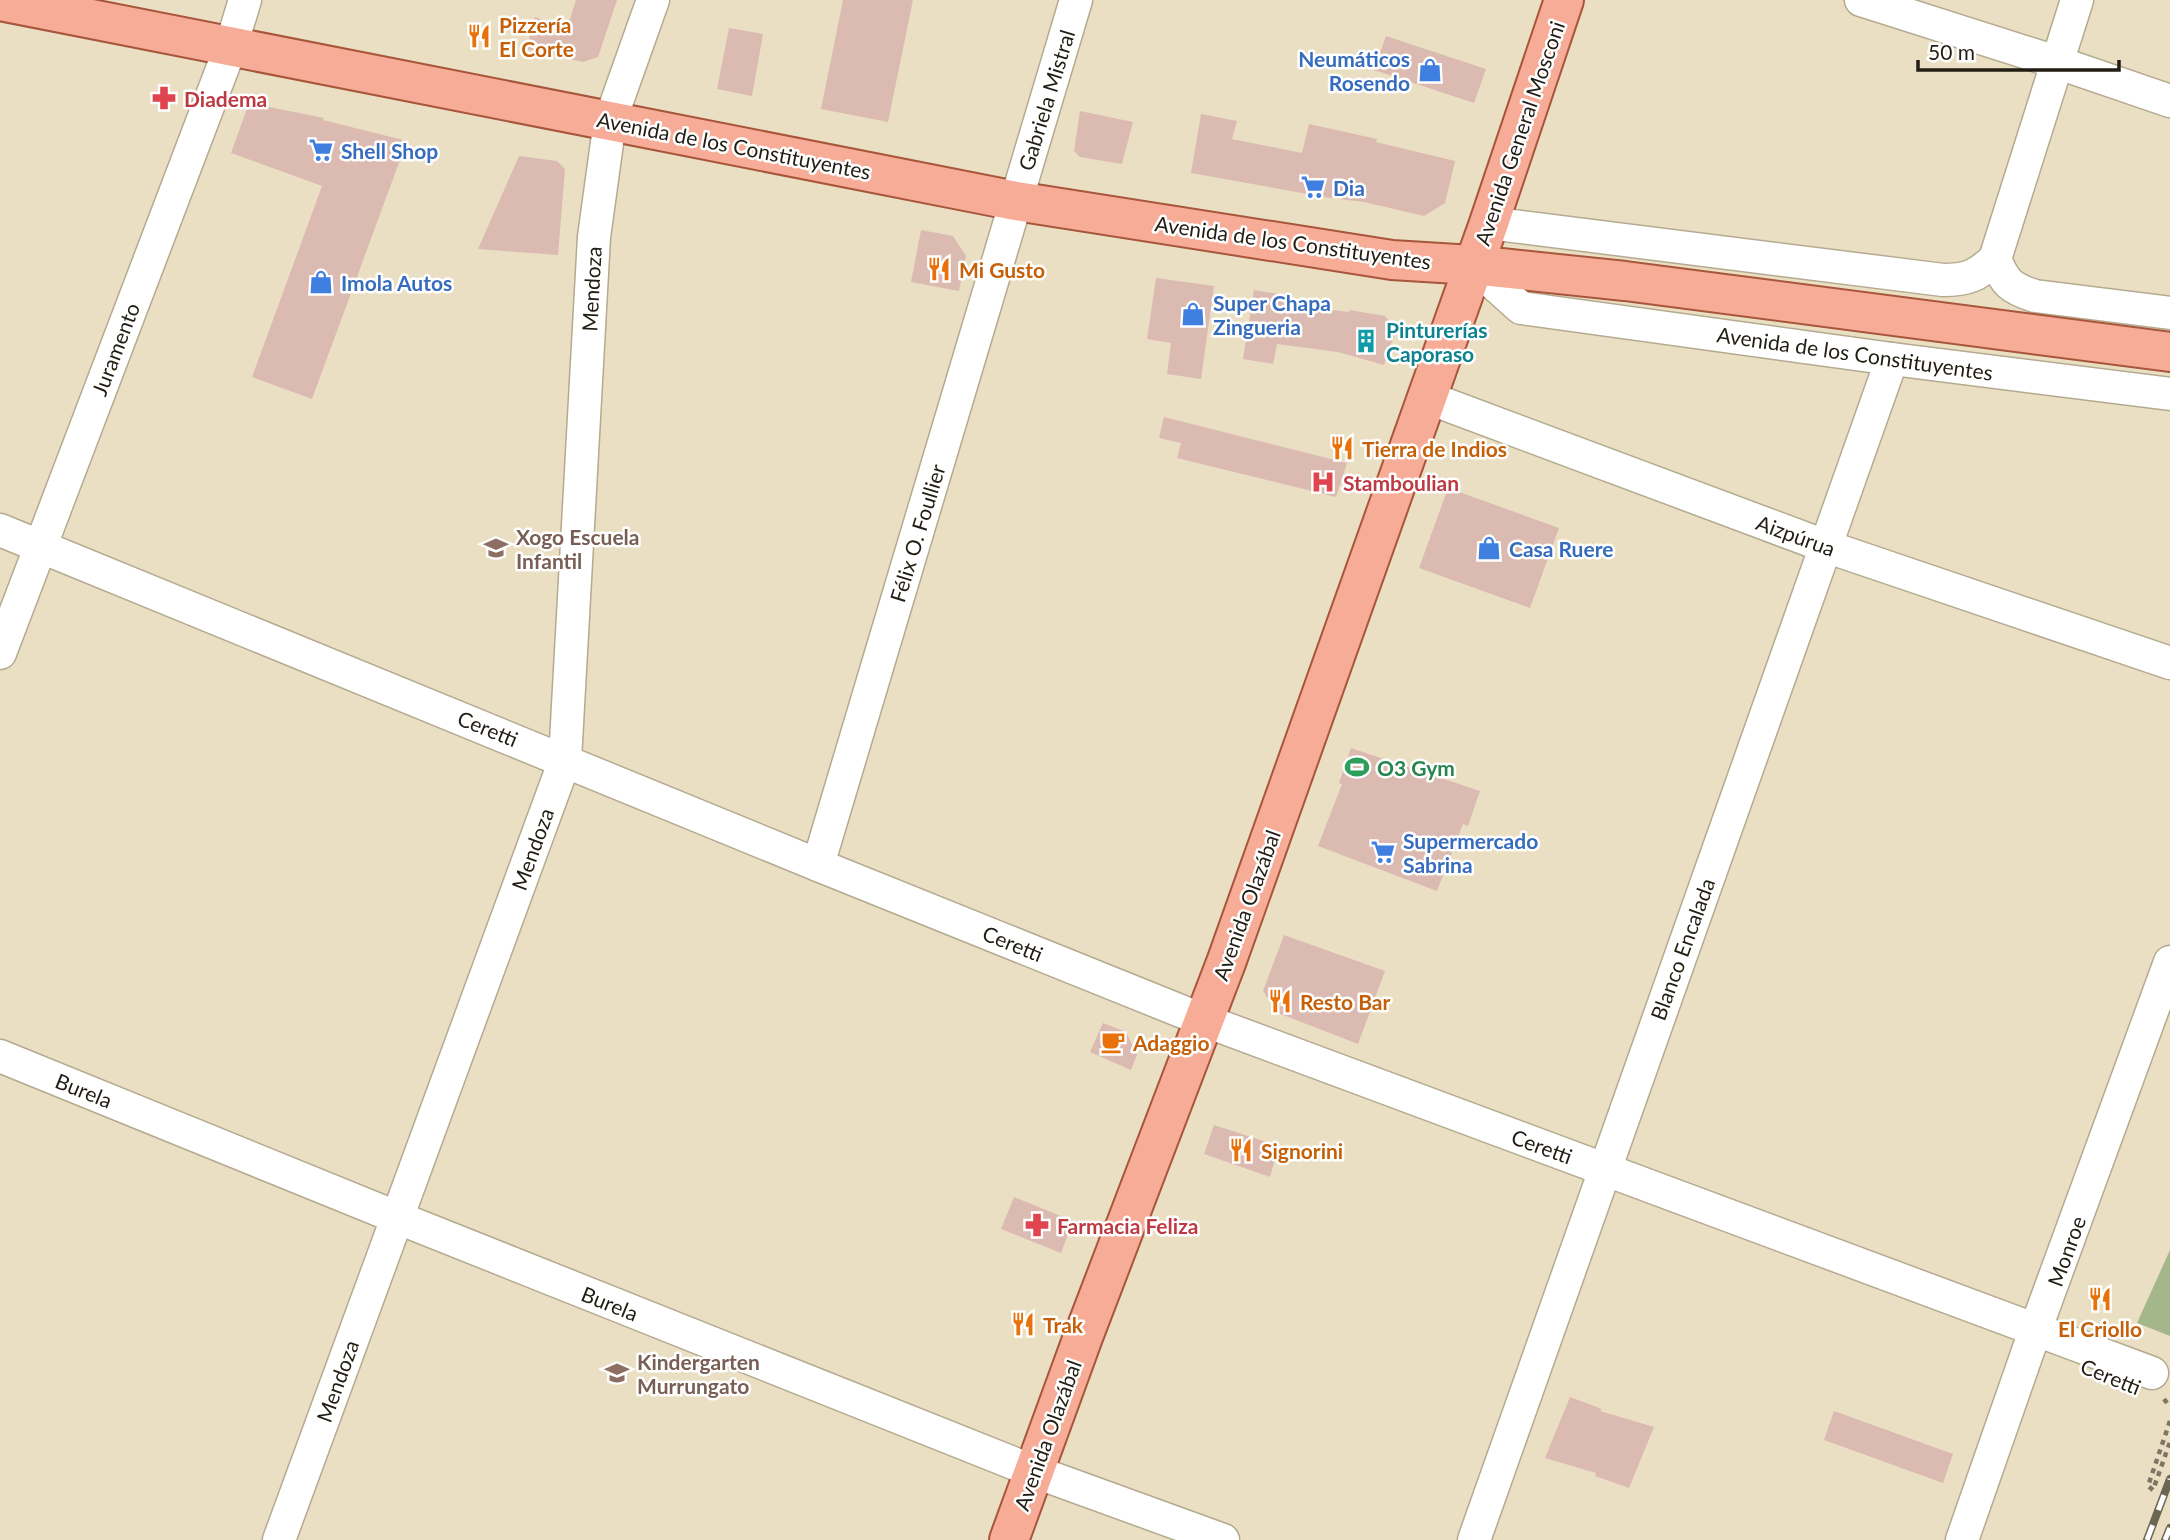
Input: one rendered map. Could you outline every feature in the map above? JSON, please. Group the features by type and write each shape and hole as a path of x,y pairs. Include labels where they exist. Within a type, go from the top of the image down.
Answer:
{"main road":[{"name":"Avenida General Mosconi","path":"1473,265 1564,0"},
{"name":"Avenida de los Constituyentes","path":"0,1 1016,201 1392,260 1473,265 1625,281 2170,352"},
{"name":"Avenida Olazábal","path":"1009,1540 1227,960 1473,265"}],"street":[{"name":"Juramento","path":"0,653 231,46 245,0"},
{"name":"Mendoza","path":"279,1540 565,760 594,237 610,121 653,0"},
{"name":"Gabriela Mistral","path":"1016,201 1076,0"},
{"path":"1861,0 2170,101"},
{"path":"1489,223 1943,280 1962,280 1981,272 1995,259 2077,0"},
{"name":"Félix O. Foullier","path":"818,865 1016,201"},
{"path":"1995,259 2003,279 2016,289 2035,296 2170,313"},
{"name":"Avenida de los Constituyentes","path":"1473,265 1521,308 2170,394"},
{"name":"Blanco Encalada","path":"1474,1540 1892,359"},
{"name":"Aizpúrua","path":"1426,397 1825,546 2170,663"},
{"name":"Ceretti","path":"0,530 1203,1020 2152,1373"},
{"name":"Monroe","path":"1962,1540 2036,1328 2170,962"},
{"name":"Burela","path":"0,1056 1033,1471 1223,1540"}],"path":[{"path":"2170,1421 2148,1486 2153,1490 2170,1442"}],"green space":[{"path":"2170,1250 2170,1336 2137,1323"}],"building":[{"path":"576,0 617,0 598,57 583,62 526,49 535,17 567,28"},
{"path":"843,0 913,0 888,122 821,109"},
{"path":"729,28 763,34 752,96 717,89"},
{"name":"Neumáticos Rosendo","path":"1386,36 1486,69 1474,103 1374,70"},
{"name":"Imola Autos","path":"249,103 324,118 323,120 407,141 312,399 252,377 322,186 231,153"},
{"path":"1080,111 1133,122 1122,164 1080,157 1074,151"},
{"path":"1201,114 1237,121 1232,139 1302,153 1309,124 1377,139 1376,142 1455,161 1445,203 1424,216 1364,202 1191,173"},
{"path":"519,156 557,161 565,169 558,255 478,249"},
{"name":"Mi Gusto","path":"921,230 953,236 966,256 959,291 911,282"},
{"name":"Super Chapa Zingueria","path":"1156,278 1214,286 1201,379 1167,374 1171,343 1147,339"},
{"path":"1254,290 1285,295 1284,304 1385,316 1396,330 1384,365 1338,352 1277,344 1273,364 1243,359"},
{"path":"1164,417 1347,463 1336,497 1177,458 1181,443 1159,438"},
{"name":"Casa Ruere","path":"1448,488 1559,528 1530,608 1419,568"},
{"path":"1351,748 1480,791 1468,826 1463,824 1437,891 1318,846 1342,784 1339,783"},
{"path":"1284,935 1385,971 1358,1044 1278,1013 1263,991"},
{"name":"Adaggio","path":"1103,1023 1126,1032 1137,1055 1131,1070 1090,1052"},
{"name":"Signorini","path":"1214,1125 1279,1146 1270,1177 1204,1154"},
{"name":"Farmacia Feliza","path":"1014,1197 1073,1221 1061,1253 1001,1229"},
{"path":"1570,1397 1602,1409 1600,1411 1654,1427 1629,1488 1595,1476 1596,1473 1545,1458"},
{"path":"1834,1411 1953,1454 1943,1483 1824,1440"}],"railway":[{"path":"2147,1540 2170,1479"},
{"path":"2165,1540 2170,1528"}],"place":[{"name":"Pizzería El Corte","path":"479,36"},
{"name":"Neumáticos Rosendo","path":"1430,70"},
{"name":"Diadema","path":"164,98"},
{"name":"Shell Shop","path":"321,150"},
{"name":"Dia","path":"1313,187"},
{"name":"Mi Gusto","path":"939,269"},
{"name":"Imola Autos","path":"321,282"},
{"name":"Super Chapa Zingueria","path":"1193,314"},
{"name":"Pinturerías Caporaso","path":"1366,341"},
{"name":"Tierra de Indios","path":"1342,448"},
{"name":"Stamboulian","path":"1323,482"},
{"name":"Xogo Escuela Infantil","path":"496,548"},
{"name":"Casa Ruere","path":"1489,548"},
{"name":"O3 Gym","path":"1357,767"},
{"name":"Supermercado Sabrina","path":"1383,852"},
{"name":"Resto Bar","path":"1280,1001"},
{"name":"Adaggio","path":"1113,1042"},
{"name":"Signorini","path":"1241,1150"},
{"name":"Farmacia Feliza","path":"1037,1225"},
{"name":"El Criollo","path":"2100,1299"},
{"name":"Trak","path":"1023,1324"},
{"name":"Kindergarten Murrungato","path":"617,1373"}]}
